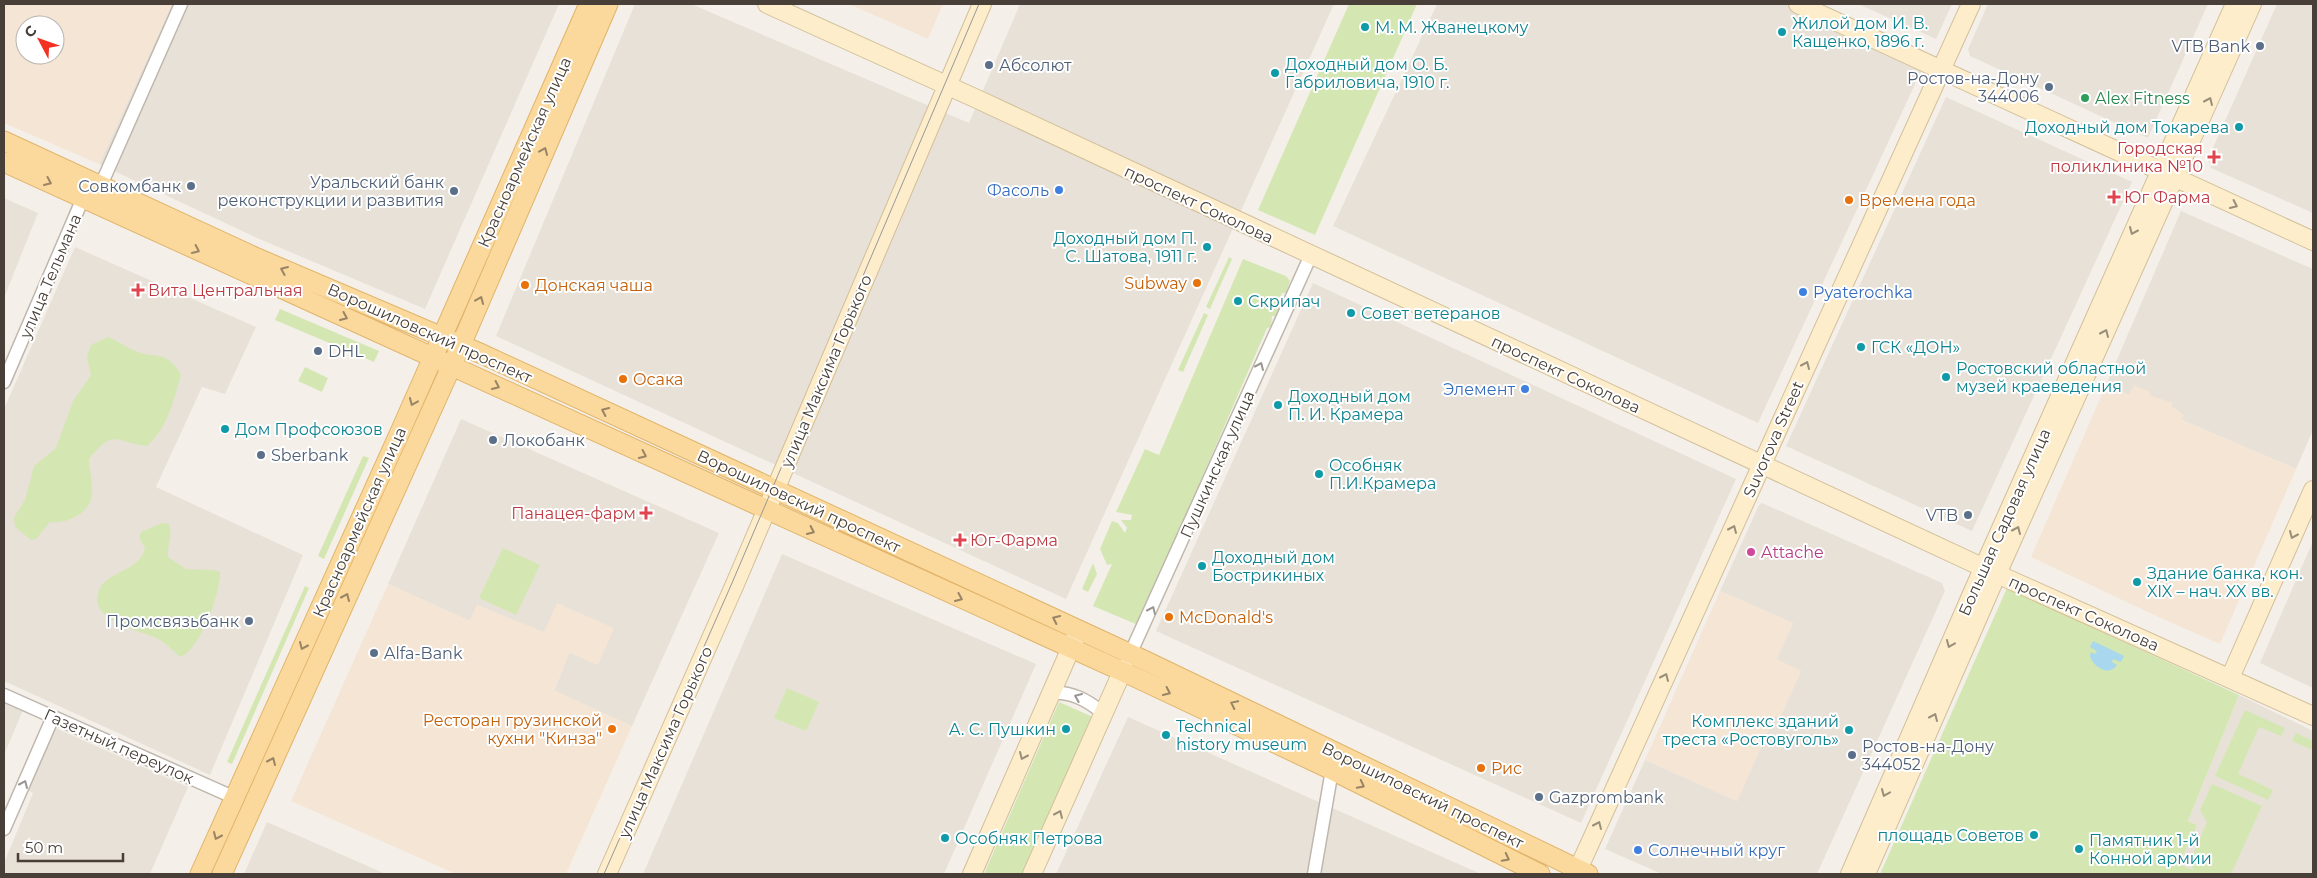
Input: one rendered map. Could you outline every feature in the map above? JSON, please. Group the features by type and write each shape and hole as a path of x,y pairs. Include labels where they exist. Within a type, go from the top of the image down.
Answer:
{"main road":[{"name":"Красноармейская улица","path":"200,874 233,797 442,337 588,4"},
{"name":"Красноармейская улица","path":"222,874 452,366 608,4"},
{"name":"проспект Соколова","path":"767,4 1990,571 2313,716"},
{"name":"улица Максима Горького","path":"607,874 776,490 982,4"},
{"path":"1798,4 2313,242"},
{"name":"Suvorova Street","path":"1580,873 1971,4"},
{"path":"2167,174 2235,4"},
{"path":"2167,174 2252,4"},
{"name":"Ворошиловский проспект","path":"4,141 257,258 461,345 1079,630 1580,873"},
{"name":"Ворошиловский проспект","path":"4,162 1122,672 1332,770 1540,874"},
{"name":"Большая Садовая улица","path":"1850,874 1990,571 2167,174"},
{"path":"2230,678 2313,490"},
{"name":"Большая Садовая улица","path":"1866,874 1990,571"},
{"path":"972,874 1079,630"},
{"path":"1032,874 1102,713 1122,672"}],"street":[{"path":"101,185 180,4"},
{"name":"улица Тельмана","path":"4,382 83,198"},
{"name":"Пушкинская улица","path":"1122,672 1132,655 1311,255"},
{"path":"1050,693 1061,692 1081,698 1102,713"},
{"name":"Газетный переулок","path":"4,695 233,797"},
{"path":"4,829 53,717"},
{"path":"1314,874 1332,770"}],"shaded area":[{"path":"4,4 172,4 99,164 4,123"},
{"path":"172,4 559,4 425,309 257,238 99,164"},
{"path":"635,4 691,4 969,123 1020,4 1334,4 1066,599 496,336"},
{"path":"849,4 943,4 928,39"},
{"path":"1437,4 1785,4 1923,67 1758,423 1333,226"},
{"path":"1858,4 1952,4 1936,39"},
{"path":"1988,4 2208,4 2148,138 1970,56 1968,49"},
{"path":"2277,4 2313,4 2313,213 2211,168 2208,159"},
{"path":"1946,97 2132,182 1972,531 1786,446"},
{"path":"4,198 38,213 4,298"},
{"path":"2181,211 2313,269 2313,430 2296,469 2182,420 2177,410 2149,395 2150,392 2129,395 2106,385"},
{"path":"75,247 256,327 225,394 202,387 156,487 303,555 210,775 4,681 4,409"},
{"path":"1313,283 1736,479 1581,823 1156,631"},
{"path":"2106,385 2129,395 2134,385 2150,392 2149,395 2173,403 2171,407 2184,415 2182,420 2296,469 2220,644 2031,557"},
{"path":"461,419 719,533 632,726 554,691 569,653 544,633 477,605 470,621 388,584"},
{"path":"1762,503 1942,583 1945,591 1817,874 1662,874 1605,849 1645,760 1737,801 1775,715 1780,717 1801,671 1776,660 1793,623 1720,591 1759,505"},
{"path":"2313,541 2313,688 2260,663"},
{"path":"782,554 1036,664 944,874 643,874"},
{"path":"388,584 470,621 477,605 544,632 557,603 614,628 598,665 569,653 554,690 632,726 566,874 456,874 291,801"},
{"path":"1720,591 1793,623 1777,659 1801,671 1780,718 1775,716 1737,801 1645,760"},
{"path":"2239,695 2313,731 2313,874 2201,874 2179,864 2197,825 2188,821"},
{"path":"4,701 23,710 4,755"},
{"path":"1128,717 1481,874 1056,874"},
{"path":"51,726 188,787 150,874 4,874 4,863 33,793 24,788"},
{"path":"267,822 386,874 244,874"}],"green space":[{"path":"1349,4 1417,4 1315,235 1258,210"},
{"path":"1229,257 1232,259 1210,309 1206,307"},
{"path":"1243,259 1286,276 1290,281 1286,293 1282,293 1278,302 1282,302 1277,316 1272,316 1271,327 1267,328 1138,625 1093,606 1112,564 1107,565 1100,549 1112,521 1118,523 1125,533 1127,528 1121,520 1131,520 1132,515 1116,512 1145,449 1159,455"},
{"path":"280,309 379,351 374,362 275,320"},
{"path":"1204,313 1208,315 1183,372 1178,370"},
{"path":"108,337 141,353 164,357 175,366 181,374 169,413 160,431 147,446 116,439 110,440 98,449 89,459 92,494 87,507 77,516 70,519 50,522 36,539 31,540 15,527 14,517 25,500 34,466 56,448 73,401 91,375 87,357 91,345"},
{"path":"305,367 328,378 322,392 298,381"},
{"path":"363,456 369,458 324,559 318,556"},
{"path":"162,523 169,524 170,528 168,557 186,569 220,572 217,593 202,633 188,652 180,657 159,640 106,616 100,608 97,599 104,582 137,562 142,556 145,548 139,538 141,532"},
{"path":"503,548 540,565 516,615 479,598"},
{"path":"1093,563 1097,574 1088,592 1082,589"},
{"path":"305,586 309,588 232,764 227,762"},
{"path":"2007,588 2239,695 2188,821 2197,825 2179,864 2193,870 2190,861 2207,822 2200,810 2212,784 2262,806 2231,874 1880,874"},
{"path":"787,688 819,702 806,731 774,718"},
{"path":"1059,702 1093,717 1023,874 984,874"},
{"path":"2245,710 2285,728 2281,736 2259,727 2238,774 2273,790 2268,800 2215,776"},
{"path":"2296,733 2313,741 2313,750 2292,741"}],"water":[{"path":"2093,641 2124,656 2121,662 2113,659 2112,662 2117,665 2114,669 2102,669 2094,664 2090,656 2091,652 2095,654 2097,651 2090,647"}],"tram line":[{"path":"604,874 732,583 979,4"}],"place":[{"name":"М. М. Жванецкому","path":"1365,27"},
{"name":"Жилой дом И. В. Кащенко, 1896 г.","path":"1782,32"},
{"name":"VTB Bank","path":"2260,46"},
{"name":"Абсолют","path":"989,65"},
{"name":"Доходный дом О. Б. Габриловича, 1910 г.","path":"1275,73"},
{"name":"Ростов-на-Дону 344006","path":"2049,87"},
{"name":"Alex Fitness","path":"2085,98"},
{"name":"Доходный дом Токарева","path":"2239,127"},
{"name":"Городская поликлиника №10","path":"2214,157"},
{"name":"Совкомбанк","path":"191,186"},
{"name":"Фасоль","path":"1059,190"},
{"name":"Уральский банк реконструкции и развития","path":"454,191"},
{"name":"Юг Фарма","path":"2114,197"},
{"name":"Времена года","path":"1849,200"},
{"name":"Доходный дом П. С. Шатова, 1911 г.","path":"1207,247"},
{"name":"Subway","path":"1197,283"},
{"name":"Донская чаша","path":"525,285"},
{"name":"Вита Центральная","path":"138,290"},
{"name":"Pyaterochka","path":"1803,292"},
{"name":"Скрипач","path":"1238,301"},
{"name":"Совет ветеранов","path":"1351,313"},
{"name":"ГСК «ДОН»","path":"1861,347"},
{"name":"DHL","path":"318,351"},
{"name":"Ростовский областной музей краеведения","path":"1946,377"},
{"name":"Осака","path":"623,379"},
{"name":"Элемент","path":"1525,389"},
{"name":"Доходный дом П. И. Крамера","path":"1278,405"},
{"name":"Дом Профсоюзов","path":"225,429"},
{"name":"Локобанк","path":"493,440"},
{"name":"Sberbank","path":"261,455"},
{"name":"Особняк П.И.Крамера","path":"1319,474"},
{"name":"Панацея-фарм","path":"646,513"},
{"name":"VTB","path":"1968,515"},
{"name":"Юг-Фарма","path":"960,540"},
{"name":"Attache","path":"1751,552"},
{"name":"Доходный дом Бострикиных","path":"1202,566"},
{"name":"Здание банка, кон. XIX – нач. XX вв.","path":"2137,582"},
{"name":"McDonald's","path":"1169,617"},
{"name":"Промсвязьбанк","path":"249,621"},
{"name":"Alfa-Bank","path":"374,653"},
{"name":"Ресторан грузинской кухни \"Кинза\"","path":"612,729"},
{"name":"А. С. Пушкин","path":"1066,729"},
{"name":"Комплекс зданий треста «Ростовуголь»","path":"1849,730"},
{"name":"Technical history museum","path":"1166,735"},
{"name":"Ростов-на-Дону 344052","path":"1852,755"},
{"name":"Рис","path":"1481,768"},
{"name":"Gazprombank","path":"1539,797"},
{"name":"площадь Советов","path":"2034,835"},
{"name":"Особняк Петрова","path":"945,838"},
{"name":"Памятник 1-й Конной армии","path":"2079,849"},
{"name":"Солнечный круг","path":"1638,850"}]}
